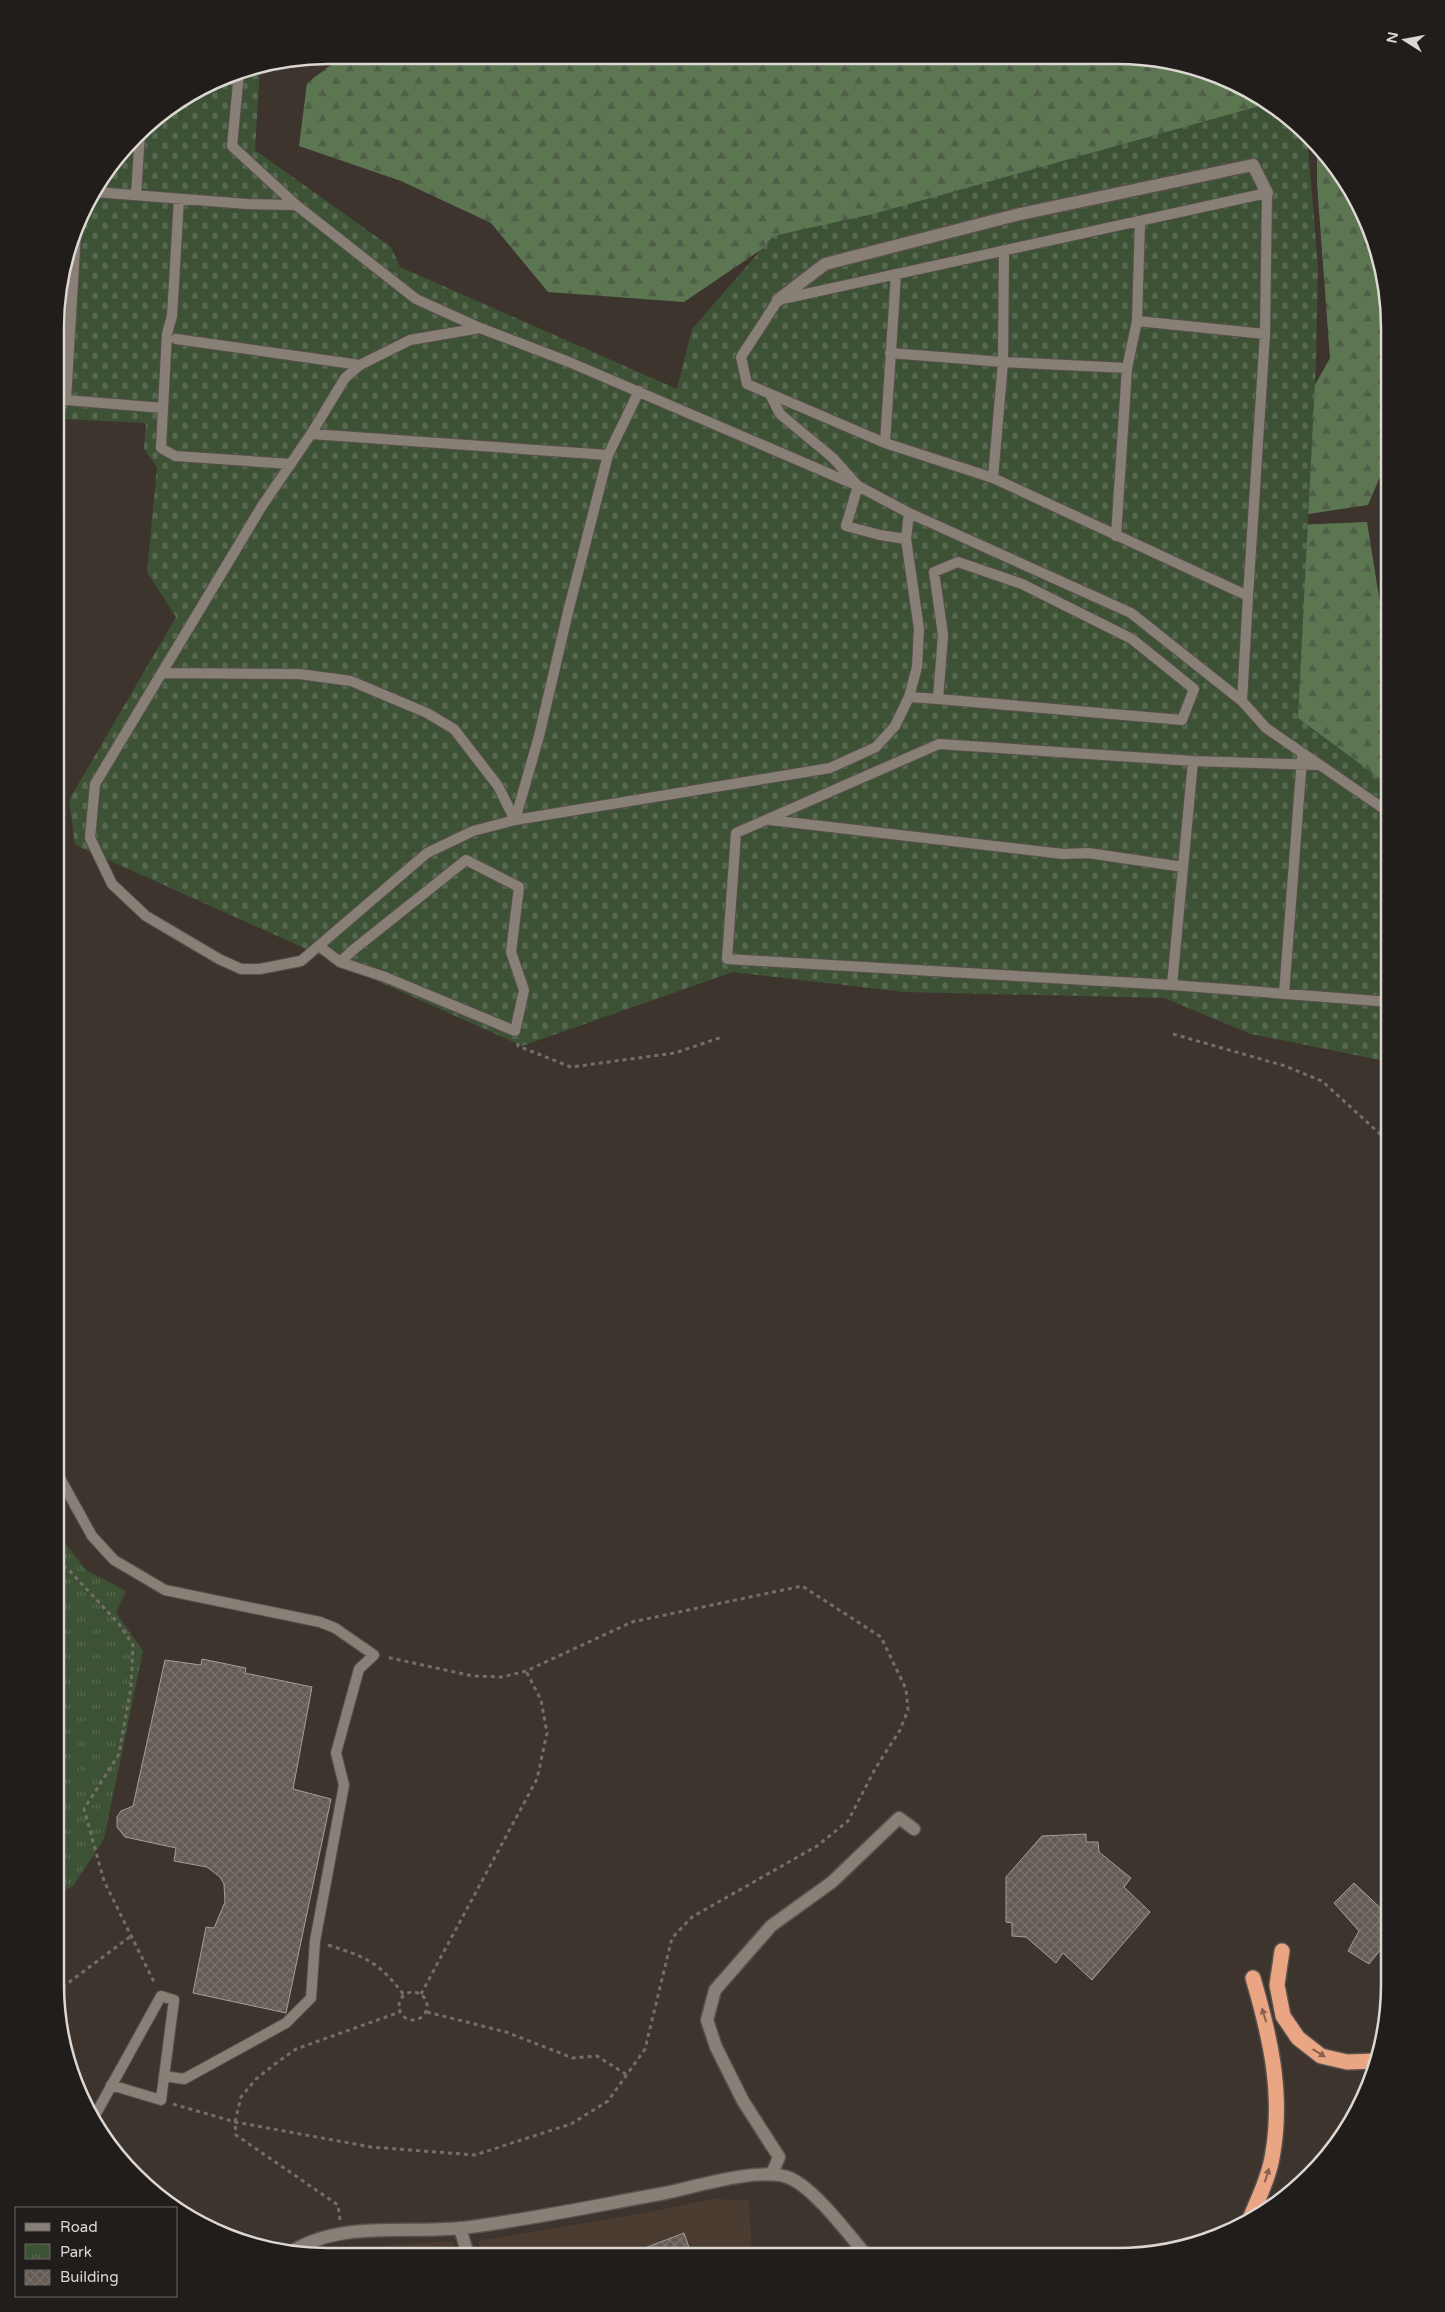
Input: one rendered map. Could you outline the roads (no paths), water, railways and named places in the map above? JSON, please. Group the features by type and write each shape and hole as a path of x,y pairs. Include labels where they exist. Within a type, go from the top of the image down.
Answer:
{"highway":[{"path":"1282,1951 1277,1985 1283,2016 1298,2038 1321,2056 1347,2062 1369,2061"},
{"path":"1253,1978 1268,2028 1275,2063 1276,2092 1273,2153 1253,2211"}],"street":[{"path":"778,300 825,264 1016,215 1253,165 1267,193"},
{"path":"772,2174 779,2157 743,2101 716,2047 707,2020 715,1990 771,1926 832,1882 899,1818 914,1829"},
{"path":"299,2247 304,2243 342,2233 460,2228 574,2210 731,2179 772,2174 788,2178 803,2187 825,2207 860,2248"},
{"path":"460,2228 466,2248"}],"lane":[{"path":"238,80 232,146 296,205 416,299 480,328 638,392 858,486 909,512 1131,613 1242,701 1266,728 1381,807"},
{"path":"136,195 139,143"},
{"path":"101,192 247,204 296,205"},
{"path":"1242,701 1265,334 1267,193 1254,194 1140,222 778,300 741,357 747,384 771,396 885,443 993,478 1248,596"},
{"path":"179,199 172,316 167,334 161,448 176,456 291,464"},
{"path":"1116,536 1127,368 1137,321 1140,222"},
{"path":"993,478 1003,362 1004,250"},
{"path":"75,253 66,400 163,408"},
{"path":"885,443 896,274"},
{"path":"1137,321 1265,334"},
{"path":"480,328 410,340 360,365 345,378 311,434 262,506 95,784 90,838 112,884 146,916 241,969 260,969 301,961 428,853 473,831 515,820 830,768 876,747 895,726 909,697 917,667 919,630 906,538 909,512"},
{"path":"176,339 360,365"},
{"path":"890,353 1003,362 1127,368"},
{"path":"515,820 540,736 570,603 608,455 638,392"},
{"path":"771,396 780,414 833,458 858,486"},
{"path":"311,434 608,455"},
{"path":"858,486 846,526 880,535 906,538"},
{"path":"909,697 1182,720 1194,688 1132,639 1022,584 958,562 934,572 943,635 938,699"},
{"path":"163,673 299,674 351,681 427,713 454,729 498,786 515,820"},
{"path":"1320,765 1193,761 938,744 736,833 727,959 1172,985 1381,1001"},
{"path":"1284,994 1303,753"},
{"path":"1172,985 1193,761"},
{"path":"767,820 1063,854 1088,853 1183,867"},
{"path":"318,946 340,962 384,977 515,1031 524,990 511,952 519,887 466,860 340,962"},
{"path":"64,1485 92,1536 114,1560 165,1590 320,1622 335,1628 374,1655 360,1669 336,1753 344,1785 315,1940 311,1998 286,2023 184,2079 164,2076"},
{"path":"97,2112 111,2086 161,1996 174,2000 161,2100 111,2086"}]}
